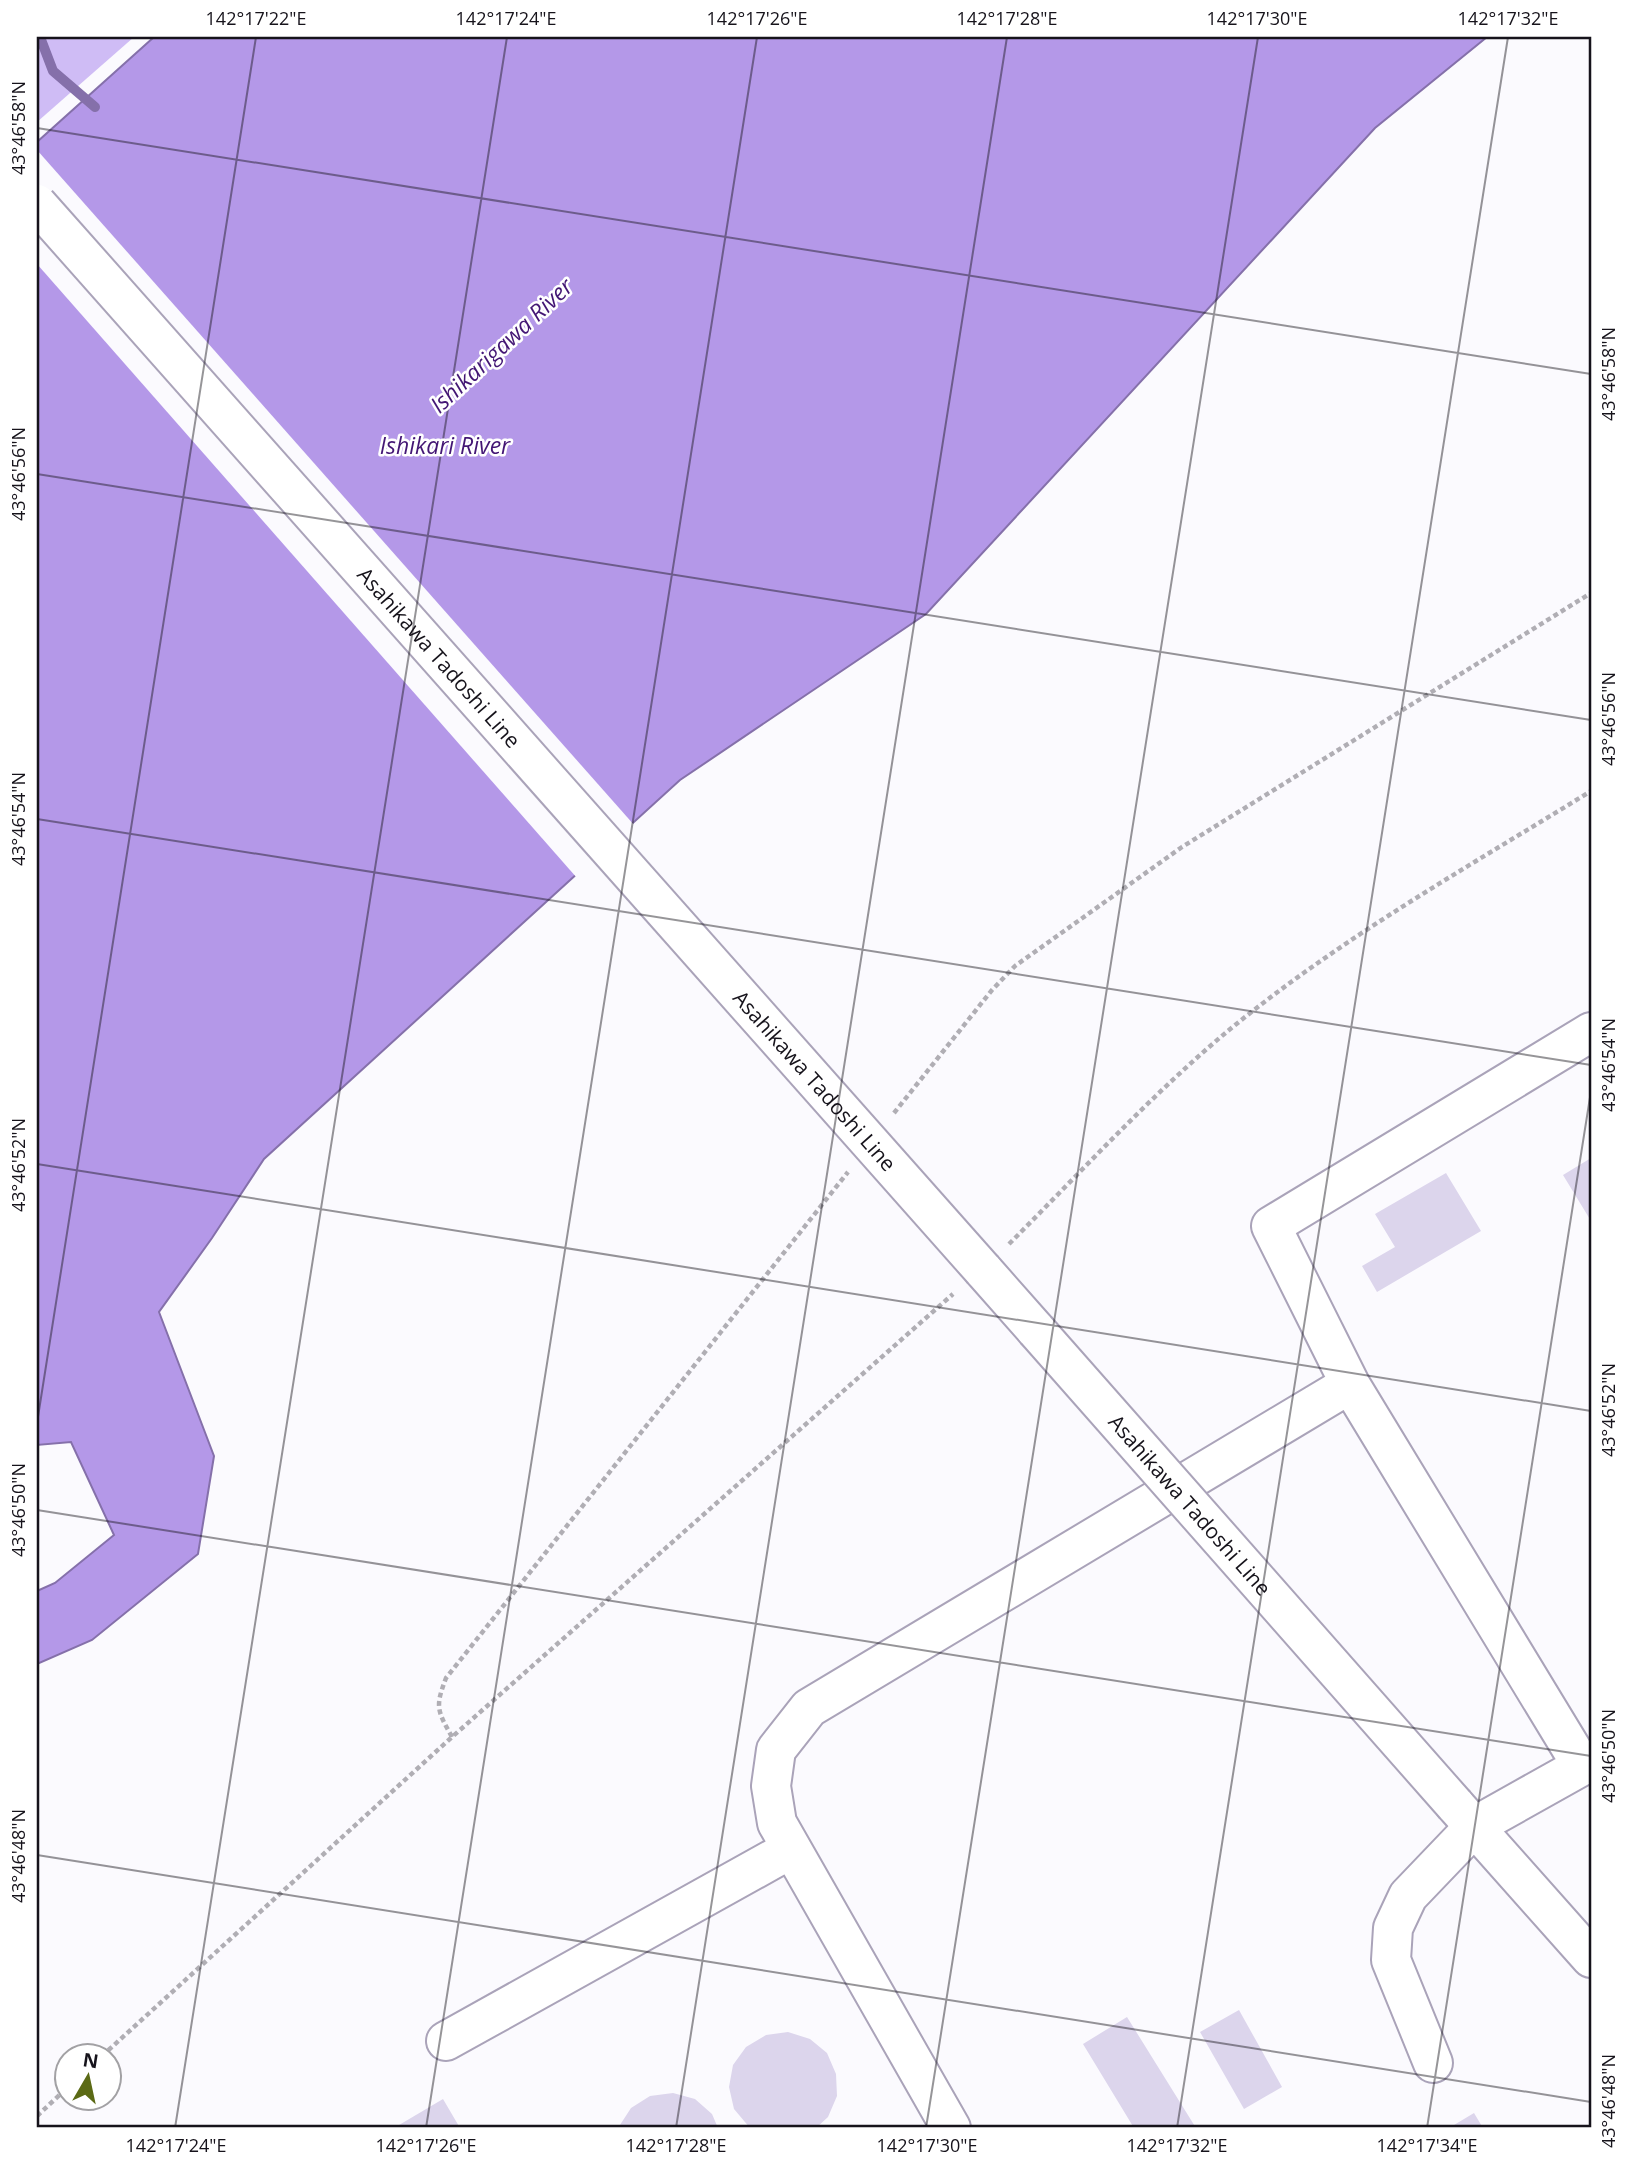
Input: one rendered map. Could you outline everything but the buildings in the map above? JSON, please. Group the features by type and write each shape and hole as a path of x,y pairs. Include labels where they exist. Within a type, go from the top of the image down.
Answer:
{"main road":[{"name":"Asahikawa Tadoshi Line","path":"37,204 1591,1958"},
{"path":"1433,2063 1391,1960 1393,1928 1408,1896 1465,1816 1587,1763 1350,1384 1271,1226 1591,1032"},
{"path":"951,2128 776,1823 771,1786 776,1750 809,1708 1350,1384"},
{"path":"446,2042 790,1849"}],"path":[{"path":"888,1121 992,990 1015,966 1182,846 1591,593"},
{"path":"117,2042 452,1737 928,1314 983,1270 1172,1081 1229,1030 1348,941 1591,791"},
{"path":"452,1737 441,1717 438,1699 446,1678 853,1165"},
{"path":"37,2116 52,2102"}],"shaded area":[{"path":"37,37 134,37 37,122"}],"water":[{"name":"Ishikari River","path":"154,37 1487,37 1375,128 926,614 680,780 264,1159 159,1312 214,1456 198,1554 92,1640 37,1664 37,1591 55,1583 114,1535 71,1442 37,1445 37,142"}],"pier":[{"path":"37,150 635,826 577,878 37,264"}],"waterway":[{"path":"40,37 53,71 95,107"}],"water label":[{"name":"Ishikarigawa River","path":"501,345"}]}
